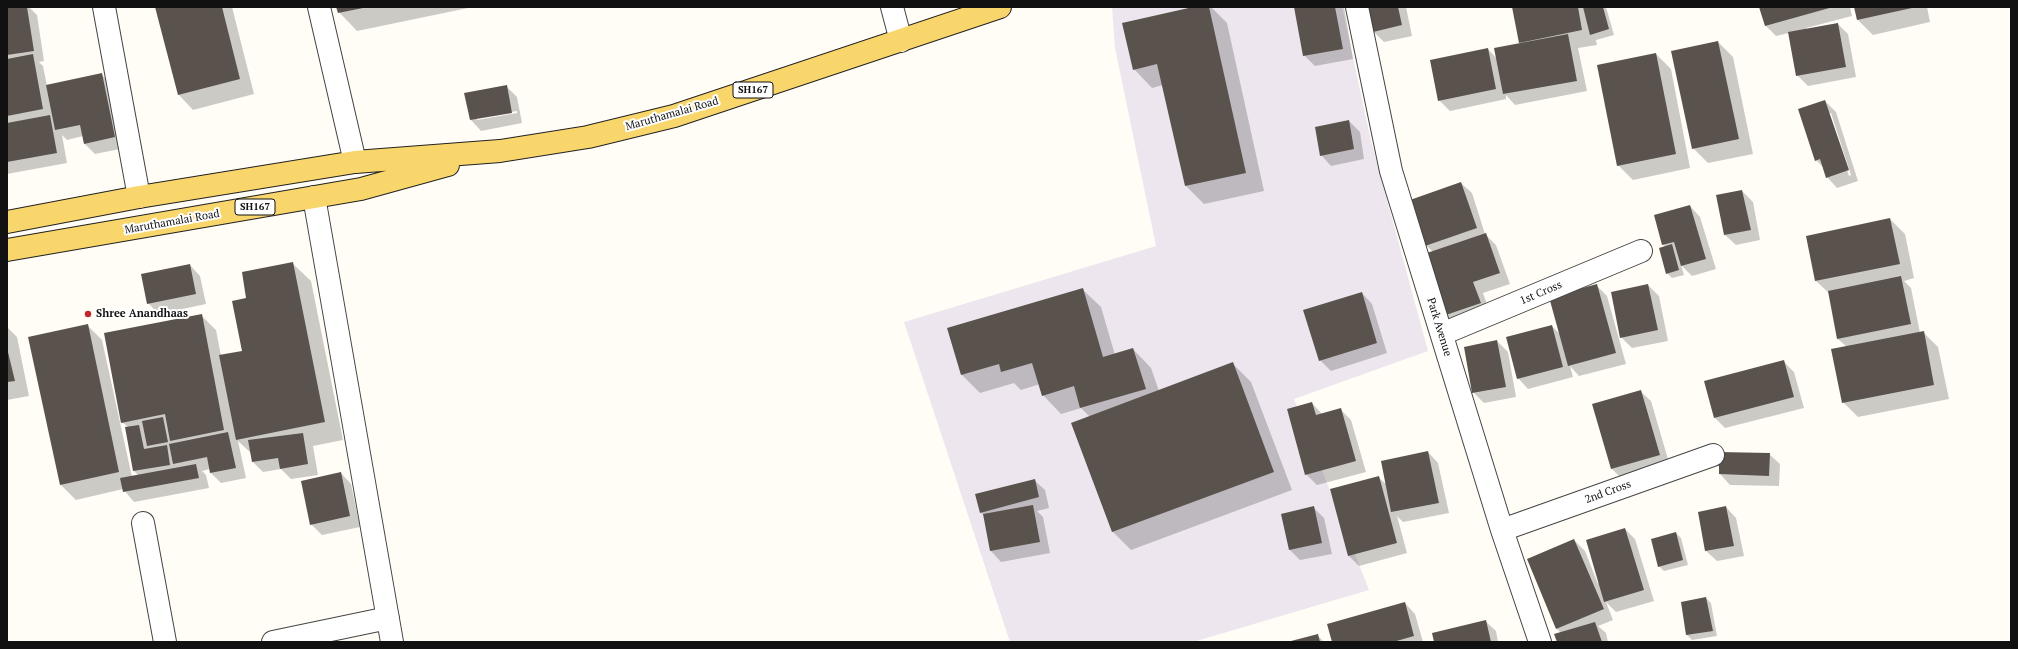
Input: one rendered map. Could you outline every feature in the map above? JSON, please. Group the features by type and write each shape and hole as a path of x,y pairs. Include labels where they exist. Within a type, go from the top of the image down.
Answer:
{"main road":[{"name":"Maruthamalai Road","path":"7,222 139,197 356,162 500,151 588,137 674,116 1000,7"},
{"name":"Maruthamalai Road","path":"7,250 361,189 500,151"}],"street":[{"path":"104,7 139,197"},
{"path":"319,7 356,162"},
{"path":"892,7 901,41"},
{"name":"Park Avenue","path":"1357,7 1390,171 1502,530 1540,642"},
{"path":"314,197 392,642"},
{"name":"1st Cross","path":"1442,334 1641,251"},
{"name":"2nd Cross","path":"1502,530 1713,455"},
{"path":"143,523 165,642"},
{"path":"273,642 388,618"}],"shaded area":[{"path":"1112,7 1342,7 1371,141 1428,351 1294,399 1369,590 1193,642 1010,642 904,322 1156,246 1115,48"}],"building":[{"path":"7,7 27,7 34,51 7,55"},
{"path":"155,7 222,7 240,79 178,95"},
{"path":"336,7 363,7 363,8 338,13"},
{"path":"1193,7 1209,7 1246,173 1185,186 1157,64 1133,70 1122,23"},
{"path":"1294,7 1335,7 1343,49 1303,56"},
{"path":"1367,7 1398,7 1402,25 1373,32"},
{"path":"1512,7 1578,7 1582,30 1519,43"},
{"path":"1583,7 1603,7 1609,29 1590,35"},
{"path":"1759,7 1833,7 1765,26"},
{"path":"1854,7 1912,7 1912,8 1857,20"},
{"path":"1838,23 1846,67 1796,76 1788,32"},
{"path":"1568,34 1577,81 1503,94 1494,48"},
{"path":"1718,41 1739,139 1692,149 1671,51"},
{"path":"1488,48 1496,89 1438,101 1430,60"},
{"path":"1656,53 1676,154 1617,166 1597,65"},
{"path":"33,54 43,109 7,116 7,59"},
{"path":"102,73 115,137 84,144 80,125 55,130 46,85"},
{"path":"507,85 512,113 470,120 464,93"},
{"path":"1825,100 1849,170 1826,178 1820,159 1815,161 1798,109"},
{"path":"50,115 57,153 7,162 7,123"},
{"path":"1349,120 1354,149 1320,156 1315,127"},
{"path":"1461,182 1477,228 1425,246 1410,200"},
{"path":"1742,190 1751,230 1724,235 1716,195"},
{"path":"1690,205 1706,259 1681,266 1674,242 1662,245 1654,215"},
{"path":"1890,218 1900,264 1815,281 1806,236"},
{"path":"1486,233 1500,273 1473,282 1481,303 1443,316 1421,255"},
{"path":"1672,244 1679,270 1666,274 1659,248"},
{"path":"293,262 325,422 236,440 219,355 242,351 232,301 246,298 242,272"},
{"path":"190,264 196,294 147,304 141,274"},
{"path":"1901,276 1911,324 1837,339 1828,291"},
{"path":"1597,284 1616,353 1568,366 1549,297"},
{"path":"1648,284 1658,330 1620,338 1611,292"},
{"path":"1083,288 1103,357 1133,348 1146,389 1080,408 1074,386 1042,396 1032,363 1001,372 999,364 961,375 947,328"},
{"path":"1362,292 1377,343 1319,361 1303,310"},
{"path":"202,314 224,430 170,441 165,414 121,423 104,333"},
{"path":"88,324 119,472 60,485 28,337"},
{"path":"1552,325 1563,367 1517,379 1506,337"},
{"path":"1924,331 1934,385 1842,403 1831,349"},
{"path":"1497,340 1506,387 1472,393 1464,347"},
{"path":"7,348 15,381 7,382"},
{"path":"1784,360 1794,397 1714,418 1704,381"},
{"path":"1233,362 1274,472 1112,532 1071,423"},
{"path":"1641,390 1660,455 1611,469 1592,404"},
{"path":"1312,402 1316,415 1341,408 1356,461 1305,475 1287,409"},
{"path":"163,417 168,442 147,446 142,421"},
{"path":"139,425 144,449 167,445 170,465 133,471 125,427"},
{"path":"228,432 236,468 210,473 207,457 173,464 169,444"},
{"path":"303,433 308,464 280,469 278,458 252,462 248,440"},
{"path":"1428,451 1439,503 1391,512 1381,461"},
{"path":"1719,452 1770,453 1769,476 1719,474"},
{"path":"196,464 199,478 123,492 120,478"},
{"path":"341,472 350,516 310,525 301,481"},
{"path":"1379,476 1397,543 1348,556 1330,489"},
{"path":"1035,479 1039,497 980,513 975,494"},
{"path":"1033,505 1040,542 990,551 983,514"},
{"path":"1314,506 1322,543 1289,550 1281,514"},
{"path":"1726,506 1734,546 1705,551 1698,512"},
{"path":"1625,528 1644,590 1604,602 1586,540"},
{"path":"1676,532 1683,560 1658,567 1651,539"},
{"path":"1574,539 1604,609 1556,629 1527,559"},
{"path":"1706,597 1713,631 1686,635 1681,602"},
{"path":"1405,602 1414,636 1393,642 1332,642 1327,624"},
{"path":"1486,620 1491,642 1434,642 1432,633"},
{"path":"1595,622 1602,642 1557,642 1554,634"},
{"path":"1318,634 1320,642 1291,642 1291,641"}],"place":[{"name":"Shree Anandhaas","path":"88,314"}]}
